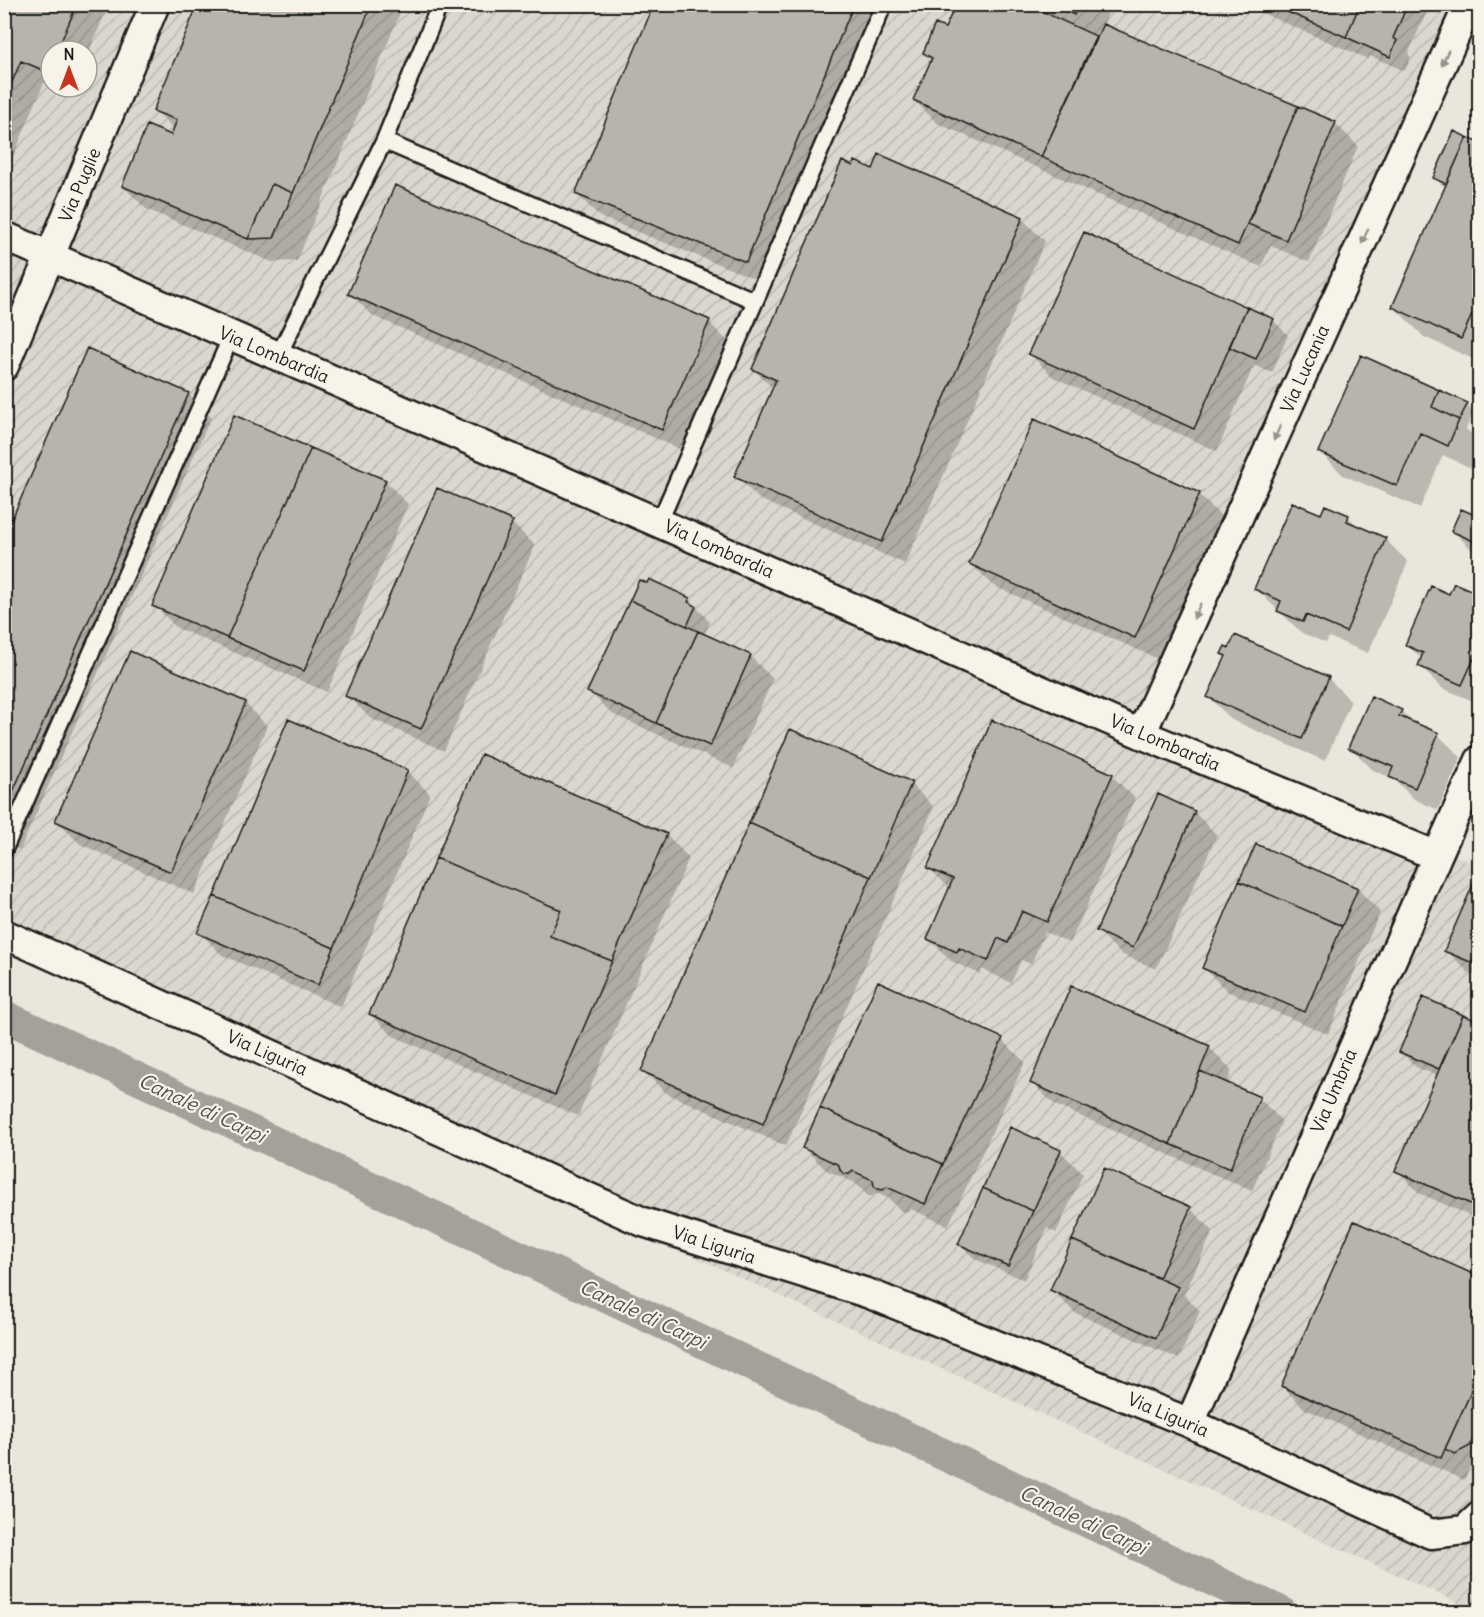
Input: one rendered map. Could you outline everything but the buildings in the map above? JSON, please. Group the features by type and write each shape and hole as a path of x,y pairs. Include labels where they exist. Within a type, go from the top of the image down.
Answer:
{"street":[{"name":"Via Puglie","path":"4,366 155,4"},
{"name":"Via Lucania","path":"1141,734 1469,4"},
{"name":"Via Lombardia","path":"4,236 1141,734 1437,856"},
{"name":"Via Umbria","path":"1190,1423 1479,760"},
{"name":"Via Liguria","path":"4,934 643,1222 870,1294 1190,1423 1431,1534 1466,1530 1479,1516"}],"lane":[{"path":"278,356 384,141 440,4"},
{"path":"659,523 884,4"},
{"path":"384,141 755,301"},
{"path":"4,850 231,336"}],"shaded area":[{"path":"5,5 1460,5 1144,730 1479,865 1479,1612 5,945"}],"waterway":[{"name":"Canale di Carpi","path":"4,1016 1281,1612"}]}
